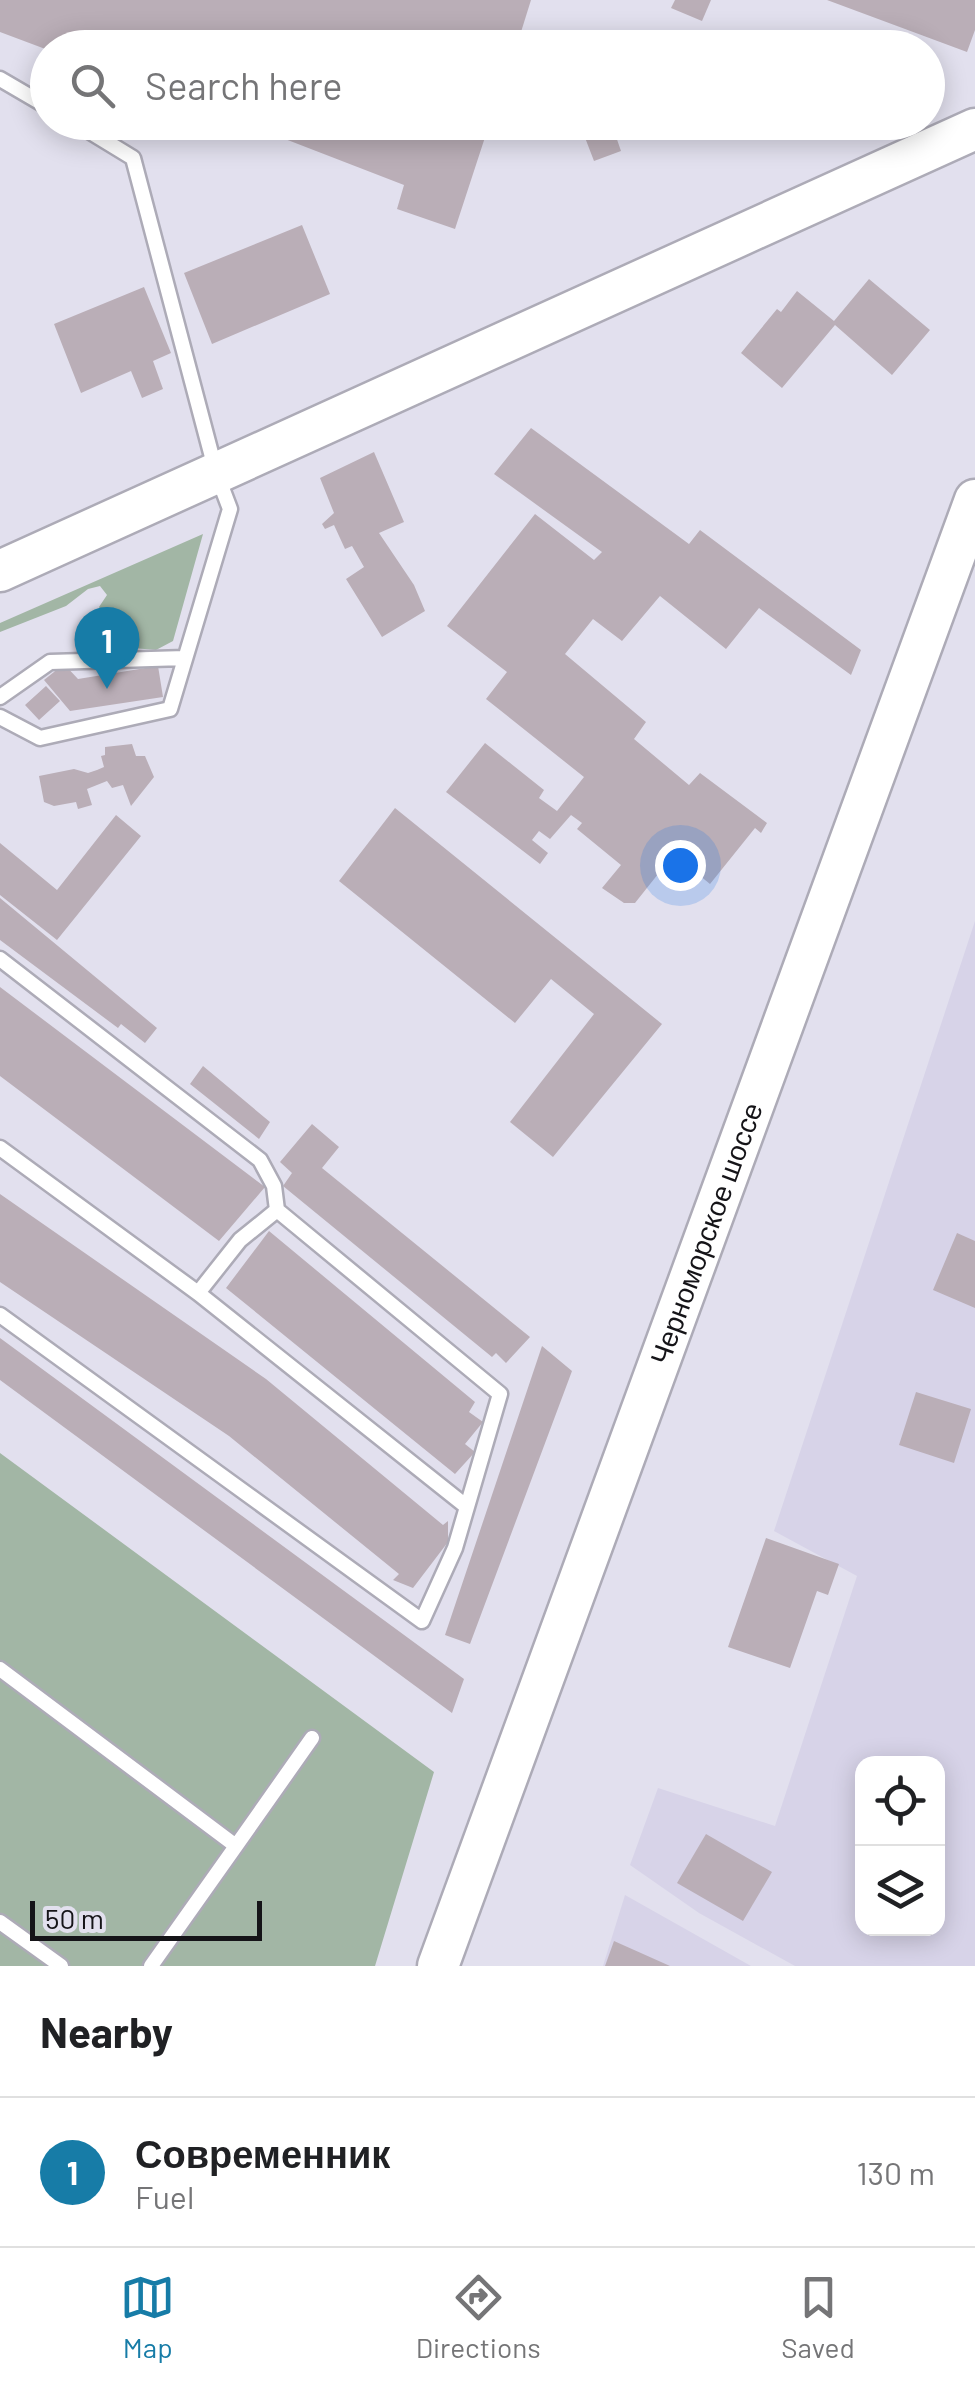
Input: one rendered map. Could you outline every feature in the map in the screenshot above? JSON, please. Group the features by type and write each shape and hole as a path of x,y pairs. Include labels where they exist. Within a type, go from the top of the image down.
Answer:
{"main road":[{"path":"0,570 965,139"},
{"name":"Черноморское шоссе","path":"438,1966 975,500"}],"lane":[{"path":"0,78 30,96"},
{"path":"0,717 40,738 170,710 230,509 216,472 133,158 104,140"},
{"path":"0,697 50,662 185,658"},
{"path":"0,959 260,1160 274,1186 278,1210 500,1394 454,1548 422,1621 0,1315"},
{"path":"0,1148 198,1292 466,1507"},
{"path":"198,1292 240,1240 278,1210"},
{"path":"1,1672 236,1846"},
{"path":"151,1966 312,1738"},
{"path":"0,1922 61,1966"}],"shaded area":[{"path":"975,921 975,1966 795,1966 699,1913 630,1865 658,1788 775,1826 857,1576 774,1531"},
{"path":"625,1895 751,1966 603,1966"}],"green space":[{"path":"203,534 173,641 156,650 121,647 99,607 107,595 100,586 88,589 66,606 0,632 0,623"},
{"path":"0,1453 434,1772 375,1966 0,1966"}],"building":[{"path":"0,0 531,0 522,30 30,30 30,43 0,32"},
{"path":"675,0 711,0 702,21 671,8"},
{"path":"827,0 975,0 975,30 967,52 945,44 945,30 908,30"},
{"path":"288,140 484,140 455,229 397,209 404,185"},
{"path":"586,140 617,140 621,151 594,161"},
{"path":"302,225 330,294 212,344 184,273"},
{"path":"869,279 930,330 892,375 835,325 782,388 741,353 797,291 834,321"},
{"path":"144,287 171,353 153,361 163,389 142,398 131,371 81,393 54,324"},
{"path":"531,428 689,544 700,530 861,650 851,675 759,608 726,649 660,596 622,641 593,619 565,654 646,722 634,739 689,785 700,773 767,823 761,833 755,828 710,884 683,862 681,866 670,859 635,903 624,903 602,888 621,865 577,829 582,823 571,815 550,839 539,831 532,840 548,853 540,864 446,792 485,743 544,790 539,798 557,811 584,777 486,699 507,672 447,626 535,514 594,560 602,552 494,474"},
{"path":"374,452 404,522 379,533 414,585 425,611 382,637 346,579 364,567 352,546 345,549 334,525 325,529 322,524 334,513 320,478"},
{"path":"64,664 78,679 158,666 163,697 70,711 44,680"},
{"path":"46,686 60,701 39,720 25,705"},
{"path":"132,744 136,756 145,756 154,777 131,806 123,785 112,788 107,781 87,789 92,805 78,809 76,802 54,806 44,802 39,776 74,769 88,773 97,770 104,767 101,756 105,755 105,747"},
{"path":"395,808 662,1024 553,1157 510,1122 594,1014 551,979 515,1023 339,881"},
{"path":"116,815 141,836 57,940 0,895 0,843 57,890"},
{"path":"0,898 157,1028 145,1043 121,1024 118,1028 0,940"},
{"path":"0,987 265,1187 219,1241 0,1076"},
{"path":"203,1066 270,1122 259,1139 190,1084"},
{"path":"312,1124 339,1147 322,1168 530,1337 506,1363 496,1353 492,1357 283,1186 292,1173 280,1162"},
{"path":"0,1194 266,1379 443,1525 448,1521 448,1542 413,1588 393,1580 399,1574 229,1436 0,1282"},
{"path":"269,1231 475,1402 469,1412 483,1422 465,1444 475,1452 455,1474 226,1288"},
{"path":"957,1233 975,1241 975,1308 933,1290"},
{"path":"0,1338 464,1679 452,1713 0,1380"},
{"path":"542,1346 572,1371 470,1644 445,1635"},
{"path":"916,1392 971,1409 954,1463 899,1445"},
{"path":"766,1538 839,1564 828,1595 817,1591 790,1668 728,1647"},
{"path":"706,1834 772,1872 743,1921 677,1883"},
{"path":"614,1941 670,1966 605,1966"}],"place":[{"name":"Современник","path":"107,689"}]}
